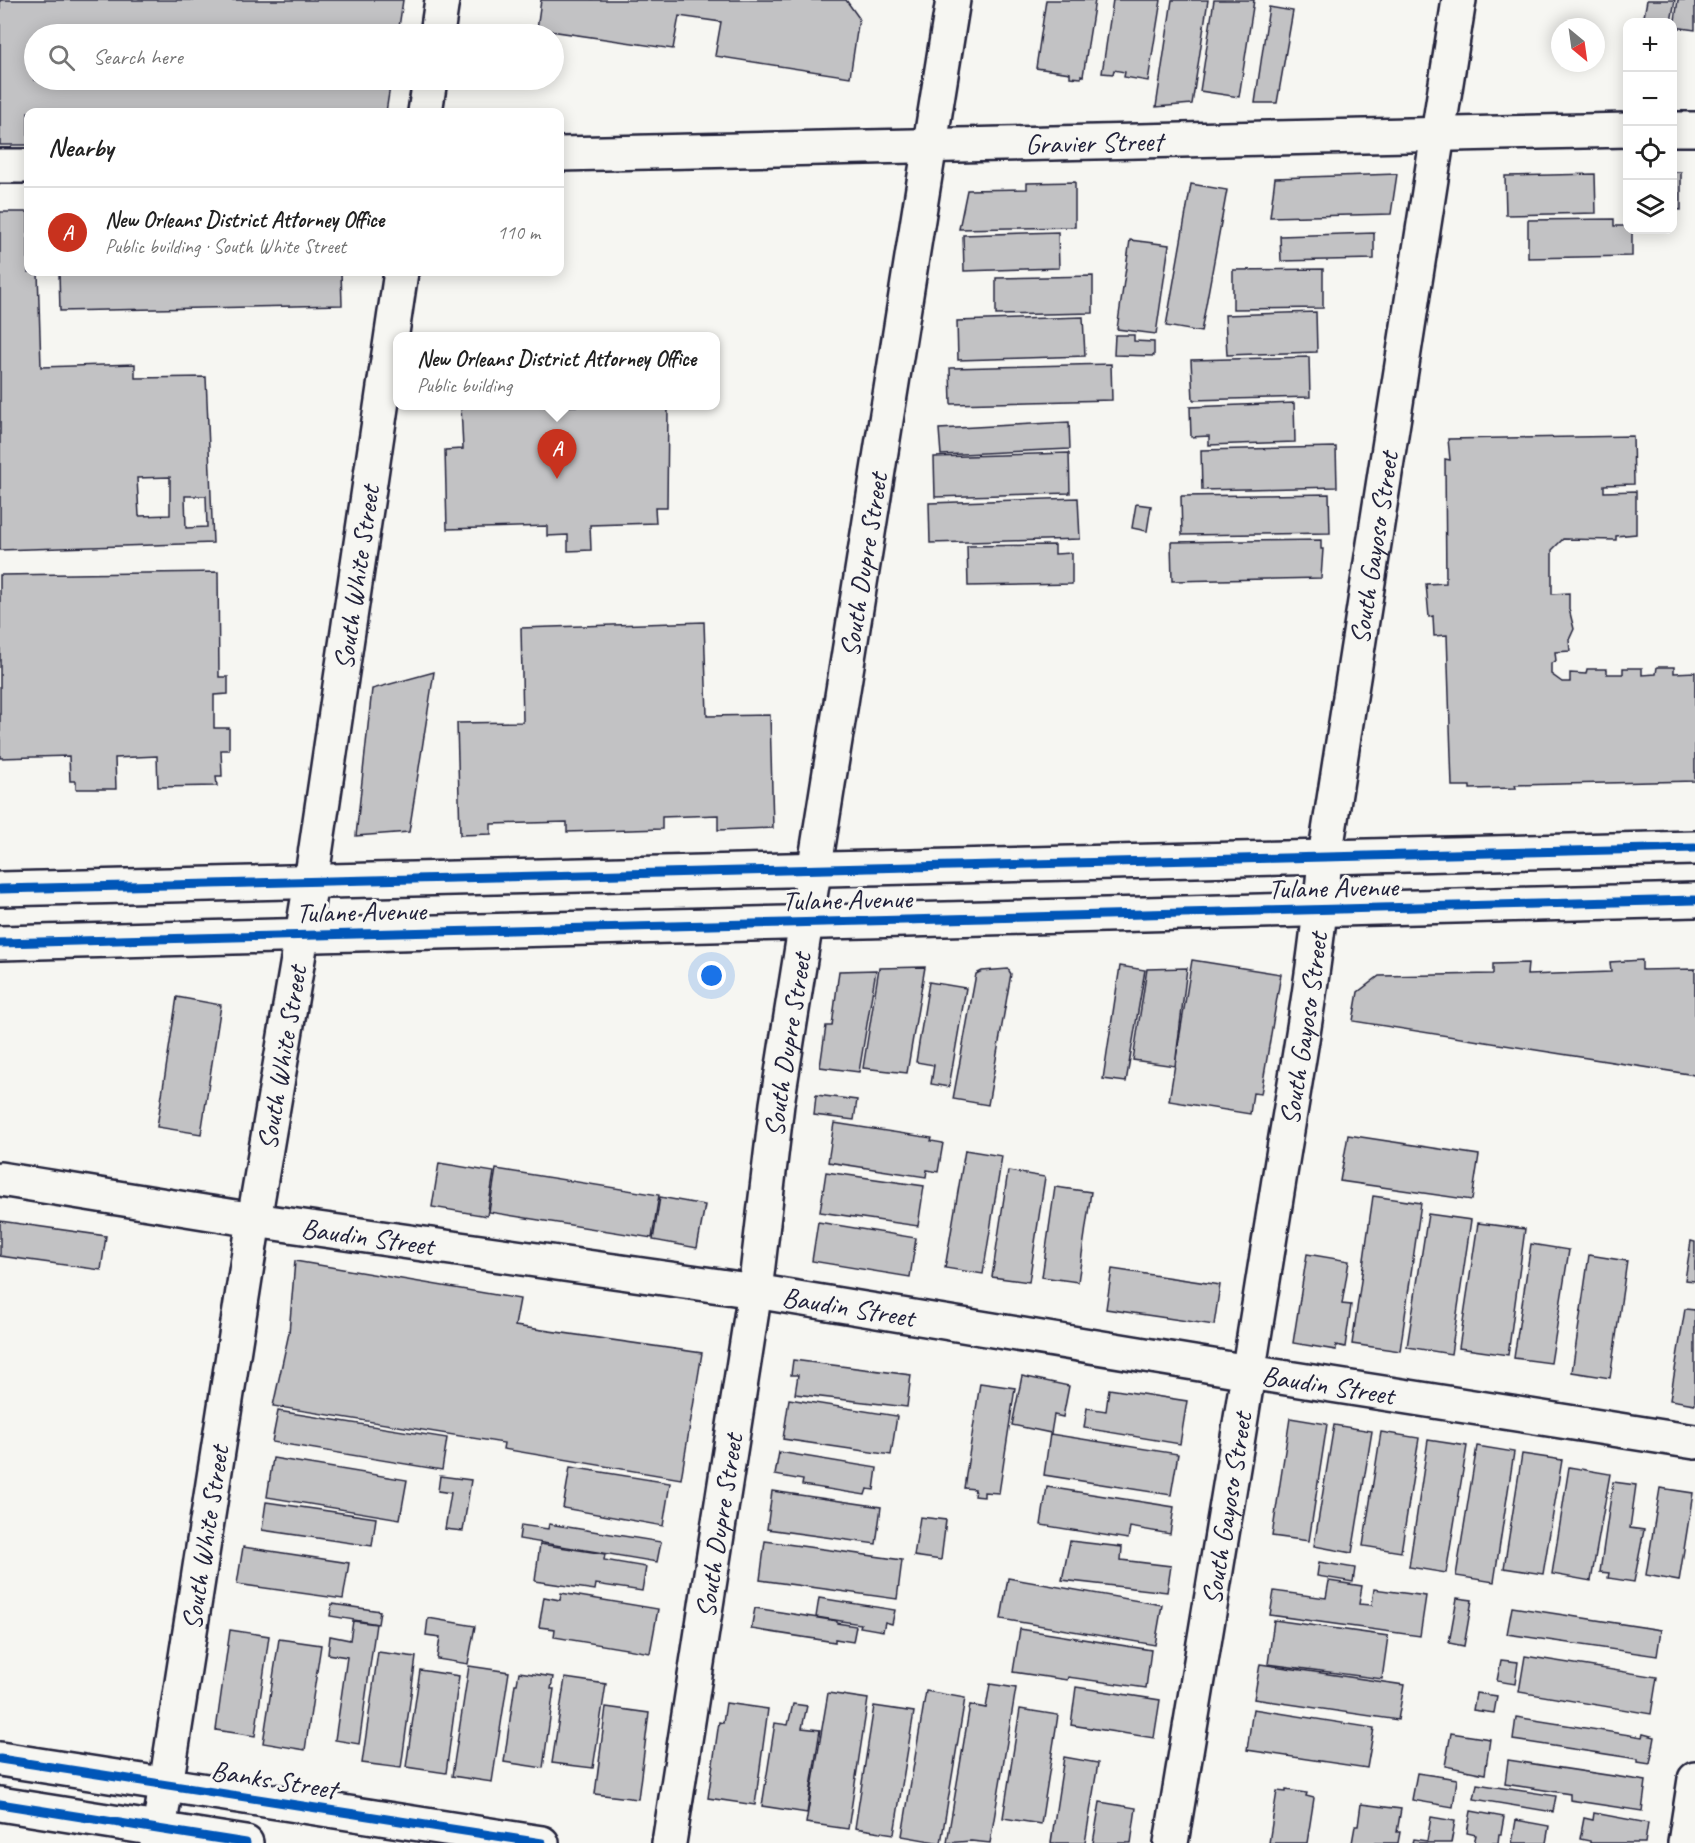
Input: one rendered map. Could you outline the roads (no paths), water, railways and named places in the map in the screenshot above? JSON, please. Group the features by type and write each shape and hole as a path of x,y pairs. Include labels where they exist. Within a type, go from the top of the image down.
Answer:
{"street":[{"path":"438,24 442,0"},
{"name":"South Dupre Street","path":"669,1843 755,1290 777,1104 953,0"},
{"name":"South Gayoso Street","path":"1170,1843 1249,1372 1321,910 1325,857 1460,0"},
{"path":"426,108 428,90"},
{"path":"1677,129 1695,129"},
{"name":"Gravier Street","path":"564,154 1623,130"},
{"path":"0,166 24,165"},
{"name":"South White Street","path":"159,1836 254,1220 302,935 400,276"},
{"name":"Tulane Avenue","path":"0,889 1695,848"},
{"name":"Tulane Avenue","path":"0,943 1695,900"},
{"name":"Baudin Street","path":"0,1179 254,1220 755,1290 1249,1372 1695,1442"},
{"name":"Banks Street","path":"0,1759 542,1843"},
{"path":"1685,1843 1695,1779"},
{"path":"0,1804 159,1836 246,1843"}],"place":[{"name":"New Orleans District Attorney Office","path":"557,479"}]}
